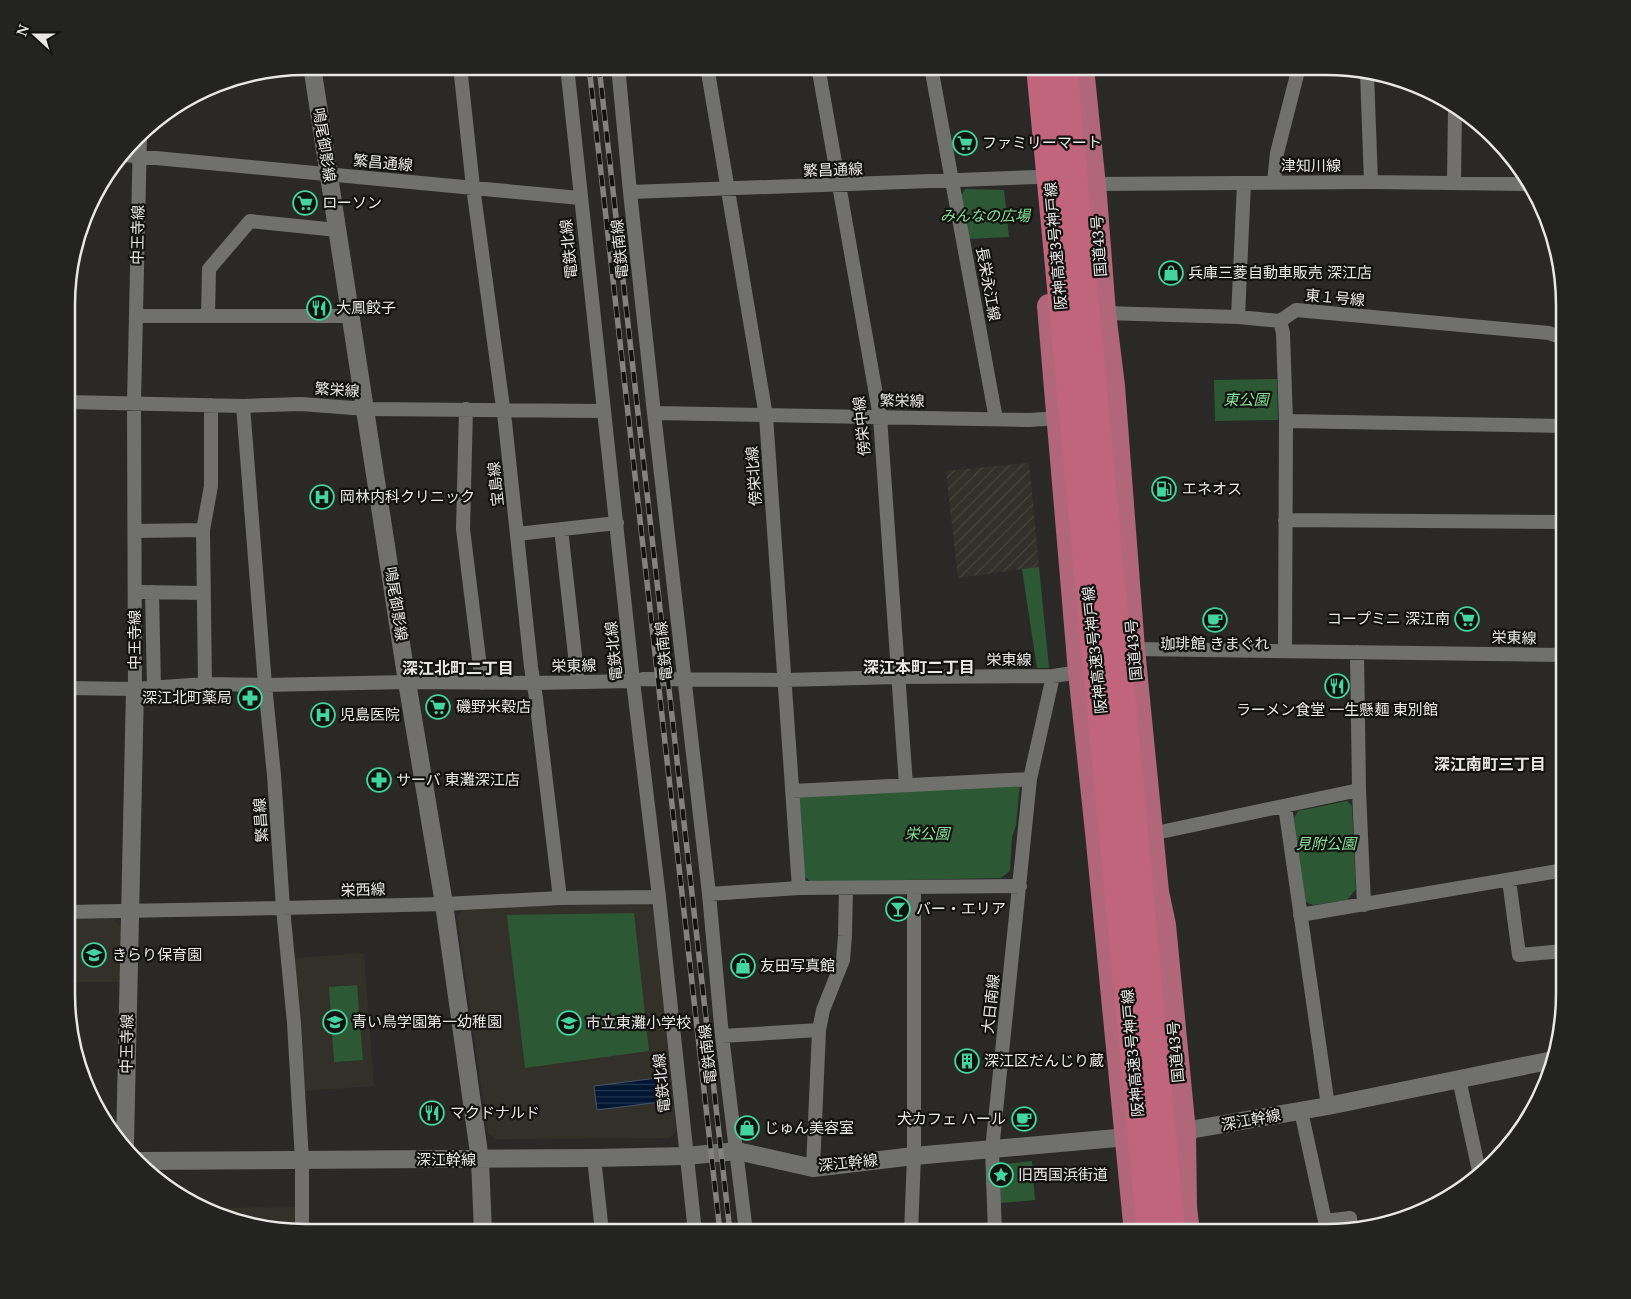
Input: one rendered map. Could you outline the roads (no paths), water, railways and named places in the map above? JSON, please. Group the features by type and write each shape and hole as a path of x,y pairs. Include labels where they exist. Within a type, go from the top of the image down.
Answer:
{"highway":[{"path":"1028,75 1080,672 1098,832 1135,1224"},
{"name":"阪神高速3号神戸線","path":"1040,75 1149,1224"},
{"name":"阪神高速3号神戸線","path":"1065,75 1171,1224"},
{"name":"国道43号","path":"1083,75 1104,313 1113,386 1133,649 1157,892 1164,925 1184,1132 1187,1224"}],"street":[{"name":"鳴尾御影線","path":"313,75 407,682 444,904 480,1160 484,1224"},
{"name":"宝島線","path":"461,75 472,187 504,410 560,898"},
{"name":"電鉄北線","path":"568,75 603,411 659,897 694,1224"},
{"name":"電鉄南線","path":"619,75 654,413 709,894 722,1036 745,1224"},
{"name":"傍栄北線","path":"708,75 766,416 799,888"},
{"name":"傍栄中線","path":"820,75 880,416 906,785"},
{"name":"長栄永江線","path":"934,75 996,419"},
{"path":"1274,182 1278,153 1297,75"},
{"path":"1367,78 1371,182"},
{"path":"1454,182 1455,115"},
{"name":"中王寺線","path":"125,1138 135,689 134,403 140,144"},
{"name":"繁昌通線","path":"130,155 580,198"},
{"name":"繁昌通線","path":"630,192 839,186 1038,177"},
{"name":"津知川線","path":"1094,184 1274,182 1521,184"},
{"path":"1238,317 1244,183"},
{"path":"208,316 209,269 250,221 337,230"},
{"name":"東１号線","path":"1280,321 1296,310 1549,333 1556,336"},
{"path":"1104,313 1238,317 1280,321 1283,333 1286,421 1285,650"},
{"path":"136,316 351,316"},
{"name":"繁栄線","path":"75,402 243,406 302,404 366,409 603,411"},
{"path":"205,684 203,530 211,486 211,404"},
{"name":"繁昌線","path":"243,406 294,1023 302,1160 302,1224"},
{"path":"466,409 463,529 482,683"},
{"name":"繁栄線","path":"654,413 996,419 1058,418"},
{"path":"1286,421 1556,426"},
{"path":"1286,520 1556,522"},
{"path":"517,534 617,523"},
{"path":"561,529 578,682"},
{"path":"135,531 203,530"},
{"path":"135,592 204,593"},
{"path":"152,592 154,688"},
{"name":"栄東線","path":"1133,649 1556,655"},
{"path":"1357,652 1359,790 1364,904"},
{"name":"栄東線","path":"75,688 135,689 205,684 534,683 633,681 643,679 785,680 1053,676 1080,672"},
{"name":"大日南線","path":"995,1224 992,1150 1030,779 1053,676"},
{"path":"792,790 1030,779"},
{"path":"1152,834 1359,790"},
{"path":"1285,806 1328,1106"},
{"path":"1300,915 1556,871"},
{"path":"1509,880 1520,955 1556,952"},
{"path":"709,894 799,888 1020,886"},
{"path":"911,1224 914,1156 914,887"},
{"path":"812,1168 819,1030 823,1010 843,960 846,888"},
{"name":"栄西線","path":"75,912 444,904 560,898 659,897"},
{"path":"722,1036 819,1030"},
{"name":"深江幹線","path":"146,1161 480,1160 686,1156 737,1151 812,1168 914,1156 1184,1132 1328,1106 1546,1061"},
{"path":"1459,1079 1478,1167"},
{"path":"1301,1110 1325,1221 1350,1218 1350,1223"},
{"path":"594,1158 601,1224"}],"water":[{"path":"657,1078 660,1102 597,1110 594,1086"}],"railway":[{"path":"590,75 719,1224"},
{"path":"600,75 729,1224"}],"place":[{"name":"ファミリーマート","path":"965,143"},
{"name":"ローソン","path":"305,203"},
{"name":"兵庫三菱自動車販売 深江店","path":"1171,273"},
{"name":"大鳳餃子","path":"319,308"},
{"name":"エネオス","path":"1164,489"},
{"name":"岡林内科クリニック","path":"322,497"},
{"name":"コープミニ 深江南","path":"1467,619"},
{"name":"珈琲館 きまぐれ","path":"1215,620"},
{"name":"ラーメン食堂 一生懸麺 東別館","path":"1337,686"},
{"name":"深江北町薬局","path":"250,698"},
{"name":"磯野米穀店","path":"438,707"},
{"name":"児島医院","path":"323,715"},
{"name":"サーバ 東灘深江店","path":"379,780"},
{"name":"バー・エリア","path":"898,909"},
{"name":"きらり保育園","path":"94,955"},
{"name":"友田写真館","path":"743,966"},
{"name":"青い鳥学園第一幼稚園","path":"335,1022"},
{"name":"市立東灘小学校","path":"569,1023"},
{"name":"深江区だんじり蔵","path":"967,1061"},
{"name":"マクドナルド","path":"432,1113"},
{"name":"犬カフェ ハール","path":"1024,1119"},
{"name":"じゅん美容室","path":"747,1128"},
{"name":"旧西国浜街道","path":"1001,1175"}],"district":[{"name":"深江本町二丁目","path":"919,667"},
{"name":"深江北町二丁目","path":"458,668"},
{"name":"深江南町三丁目","path":"1490,764"}],"park label":[{"name":"みんなの広場","path":"985,216"},
{"name":"東公園","path":"1246,400"},
{"name":"栄公園","path":"927,834"},
{"name":"見附公園","path":"1326,844"}]}
